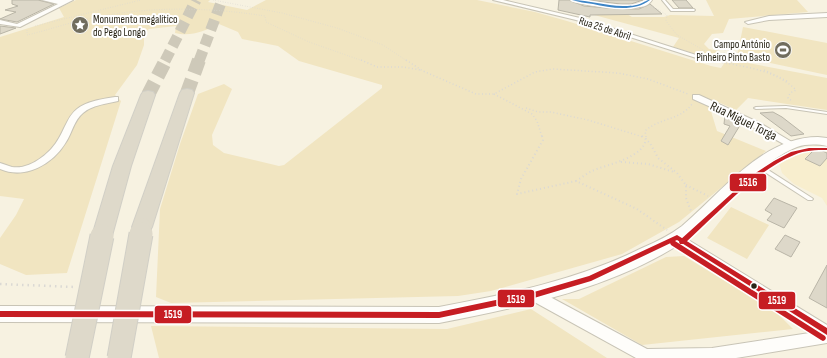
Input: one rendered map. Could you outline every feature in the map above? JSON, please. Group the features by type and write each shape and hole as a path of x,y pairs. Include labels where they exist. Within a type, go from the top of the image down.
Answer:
{"highway":[{"path":"119,358 142,227 188,93"},
{"path":"77,358 102,236 122,166 148,95"}],"street":[{"path":"45,0 64,3"},
{"path":"0,22 18,26 70,0"},
{"name":"Rua 25 de Abril","path":"496,0 578,19 711,57"},
{"path":"573,0 628,7 647,2"},
{"path":"820,15 827,19"},
{"path":"748,22 769,18 827,15"},
{"name":"Rua Miguel Torga","path":"696,97 734,112 763,127 792,145"},
{"path":"0,166 13,170 42,161 53,154 61,143 72,121 80,112 96,103 115,99"},
{"path":"0,314 439,315 534,296 591,278 677,237 696,222 716,200 772,157 792,145 813,141 827,142"},
{"path":"677,237 827,332"},
{"path":"534,296 646,356 712,355 827,337"}],"lane":[{"path":"663,0 672,10 694,10"},
{"path":"756,108 797,108 827,113"},
{"path":"759,166 810,199"}],"path":[{"path":"18,26 44,25 141,0"},
{"path":"213,0 282,14 337,28 383,45 423,71 476,94 494,94 538,112 550,112 588,120 641,136 650,143 658,158 676,173 686,185 716,200"},
{"path":"647,2 667,15 666,21 677,35 711,57 733,64 760,69 791,84 796,90 790,93 788,98 793,101 797,108"},
{"path":"30,26 26,31 27,35 119,12 174,8 244,11 265,16 266,22 309,42 347,54 377,67 403,67 423,71"},
{"path":"726,48 724,53 718,57 733,64"},
{"path":"494,94 535,72 553,69 618,74 648,79 696,97 690,109 651,124 645,131 645,145 619,162 591,172 576,181 517,194 521,180 543,140 537,119 525,107"},
{"path":"619,162 639,161 661,166 676,173"},
{"path":"576,181 637,209 677,237"},
{"path":"686,185 686,198 696,222"},
{"path":"0,284 70,286"}],"shaded area":[{"path":"76,0 210,0 208,2 247,10 266,0 477,0 535,12 567,21 711,66 721,68 727,59 827,78 827,110 748,98 736,110 716,101 710,108 717,131 766,151 679,222 622,254 491,291 458,296 171,303 156,297 160,209 180,144 198,94 224,84 232,89 212,135 213,145 224,153 279,166 284,165 382,88 382,85 299,61 278,46 242,39 238,32 219,24 192,34 175,33 176,26 149,29 144,33 144,45 137,65 115,95 121,101 67,273 26,275 0,264 0,238 16,215 24,199 0,196 0,37 64,17 59,8"},
{"path":"706,0 797,0 808,12 729,19 723,33 712,34 704,44 709,49 719,51 709,58 673,47 679,38 587,13 589,6 620,10 632,17 664,17 670,15 714,16"},
{"name":"Campo António Pinheiro Pinto Basto","path":"743,27 827,43 827,75 737,56"},
{"path":"809,146 827,146 827,206 822,198 794,184 782,173 779,163 798,150"},
{"path":"731,207 769,225 747,259 707,238"},
{"path":"684,256 776,312 793,329 642,345 562,299 579,299 666,257"},
{"path":"531,309 607,358 159,358 151,326 447,329"}],"building":[{"path":"12,0 38,0 54,4 17,22 0,19 16,12 5,10 18,6 12,4"},
{"path":"559,0 569,0 584,6 618,9 639,9 650,4 662,14 590,15 590,17 558,10"},
{"path":"586,0 643,0 631,4 621,4"},
{"path":"672,0 686,0 693,8 679,8"},
{"path":"0,26 16,28 0,34"},
{"path":"773,112 804,134 791,136 760,113"},
{"path":"725,115 742,122 728,145 721,141 730,126 724,124"},
{"path":"816,148 827,153 827,158 820,166 805,159"},
{"path":"774,198 797,208 784,228 767,220 772,214 765,210"},
{"path":"785,235 800,242 791,257 775,249"},
{"path":"827,265 827,308 809,298"}],"tunnel":[{"path":"165,61 196,0"},
{"path":"199,61 222,0"},
{"path":"148,95 166,60"},
{"path":"187,93 199,60"}],"transit line":[{"path":"573,0 624,7 642,4 649,0"},
{"name":"1516","path":"682,242 741,187 776,162 793,153 809,149 827,149"},
{"name":"1519","path":"677,237 827,332"},
{"name":"1519","path":"0,314 439,315 534,295 591,278 677,237"},
{"name":"1516","path":"673,243 823,338"}],"place":[{"name":"Monumento megalítico do Pego Longo","path":"80,25"},
{"name":"Campo António Pinheiro Pinto Basto","path":"783,50"}]}
